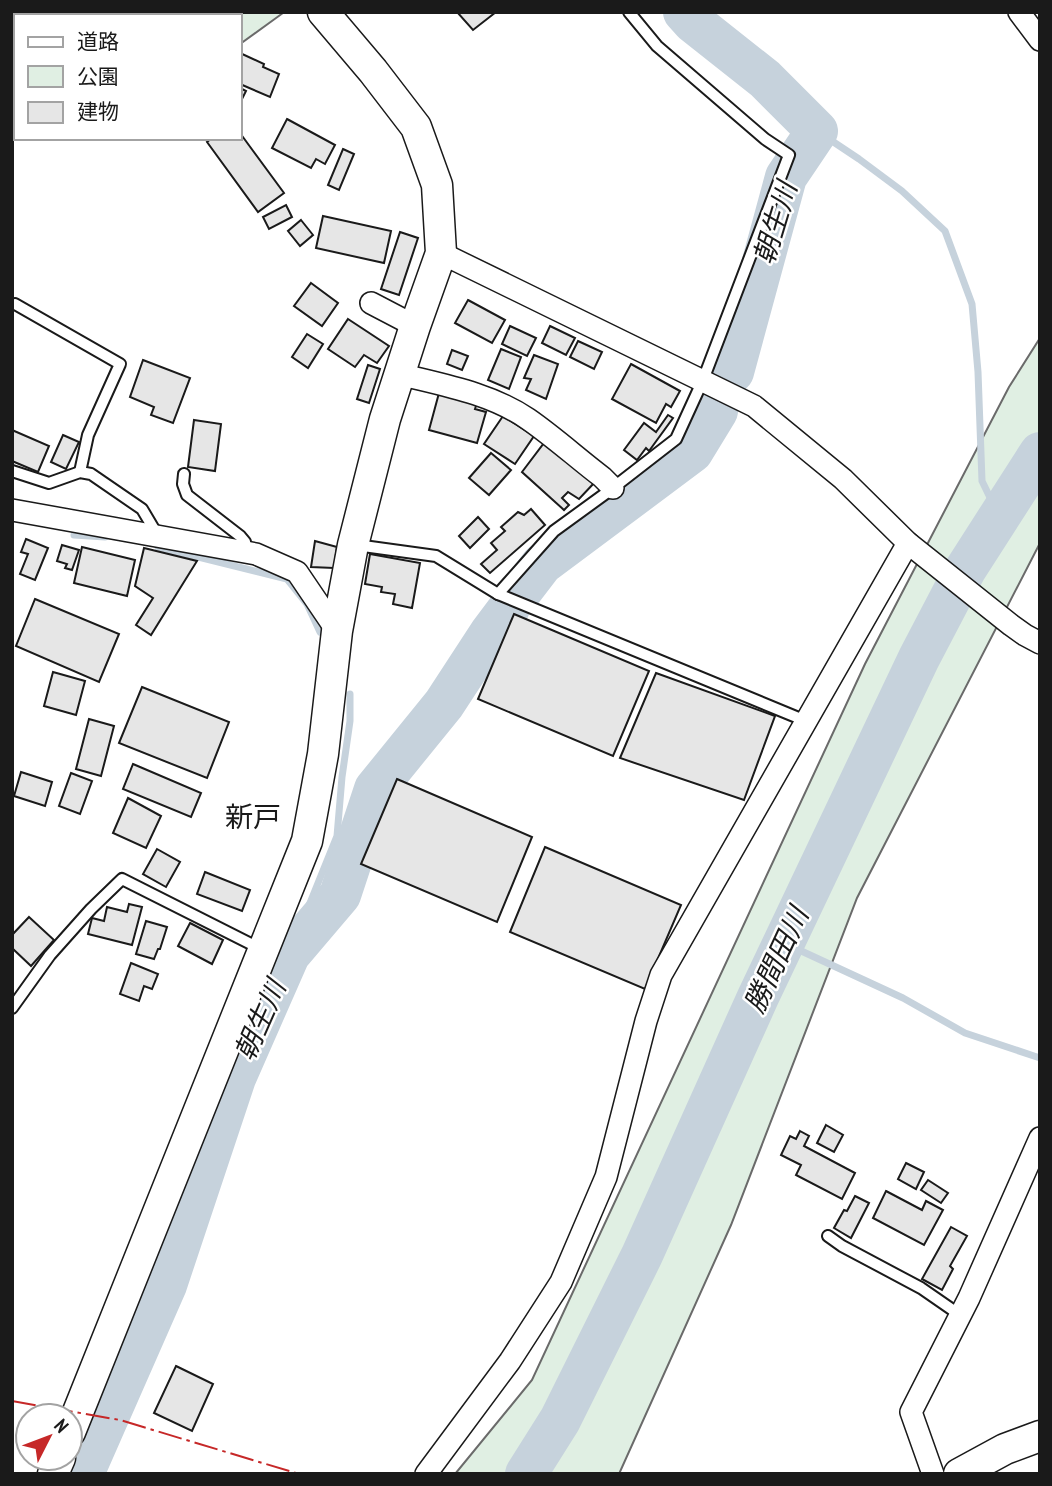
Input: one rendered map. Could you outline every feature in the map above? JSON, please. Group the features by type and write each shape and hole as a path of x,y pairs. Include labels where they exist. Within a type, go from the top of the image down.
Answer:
{"street":[{"path":"82,1402 307,841 323,754 337,631 353,545 385,418 441,253 437,185 416,127 323,12"},
{"path":"1019,12 1040,40"},
{"path":"441,253 754,406 843,479 908,543 1011,625 1040,643"},
{"path":"371,303 415,326"},
{"path":"399,374 472,392 503,405 527,418 602,477 612,488"},
{"path":"12,510 257,554 297,572 337,631"},
{"path":"426,1474 510,1362 561,1282 606,1177 646,1021 661,975 908,543"},
{"path":"933,1474 911,1412 960,1315 1040,1138"},
{"path":"959,1474 1005,1449 1040,1436"}],"lane":[{"path":"498,594 554,531 676,439 703,380 789,155 765,139 657,46 629,12"},
{"path":"15,304 121,364 88,435 80,472"},
{"path":"12,471 49,483 80,472 91,474 142,509 158,537"},
{"path":"184,474 183,484 187,495 240,536 246,542 247,553"},
{"path":"353,545 436,556 498,594 806,721"},
{"path":"12,1009 50,955 122,879 263,950"},
{"path":"828,1236 921,1288 960,1315"}],"green space":[{"path":"95,12 283,13 242,43 242,14"},
{"path":"1040,338 1040,543 857,898 731,1225 619,1474 455,1474 532,1380 865,664 1009,387"}],"building":[{"path":"162,12 201,12 199,14"},
{"path":"457,12 496,12 473,30"},
{"path":"242,54 279,74 270,97 242,85"},
{"path":"287,119 335,145 325,164 316,159 311,168 272,148"},
{"path":"242,136 284,193 258,212 207,142 242,140"},
{"path":"343,149 354,154 339,190 328,185"},
{"path":"286,205 292,217 269,229 263,217"},
{"path":"323,216 391,231 384,263 316,248"},
{"path":"301,220 313,235 300,246 288,231"},
{"path":"400,232 418,238 399,295 381,289"},
{"path":"311,283 338,303 322,326 294,306"},
{"path":"468,300 505,320 492,343 455,323"},
{"path":"348,319 389,346 377,363 364,355 355,367 328,349"},
{"path":"510,326 536,338 527,356 502,344"},
{"path":"550,326 575,338 566,355 542,343"},
{"path":"307,334 323,344 308,368 292,357"},
{"path":"578,341 602,352 594,369 570,357"},
{"path":"501,349 521,357 509,389 488,380"},
{"path":"452,350 468,356 462,370 447,364"},
{"path":"534,355 558,364 546,399 526,390 531,379 524,378"},
{"path":"143,360 190,378 173,423 151,415 154,407 130,397"},
{"path":"631,364 680,391 671,407 666,404 656,423 612,399"},
{"path":"368,365 380,369 369,403 357,399"},
{"path":"439,393 477,403 475,409 486,412 477,443 429,430"},
{"path":"668,415 673,418 649,451 646,448 637,460 624,450 644,423 656,432"},
{"path":"503,416 534,436 515,464 484,444"},
{"path":"194,420 221,424 215,471 188,467"},
{"path":"12,430 49,446 38,472 12,461"},
{"path":"63,435 79,442 66,469 51,462"},
{"path":"544,443 595,482 579,499 568,492 562,498 569,505 564,510 522,472"},
{"path":"491,453 511,470 489,495 469,478"},
{"path":"531,509 545,525 490,573 481,564 497,550 491,543 505,531 501,527 518,512 524,515"},
{"path":"478,517 489,529 470,548 459,536"},
{"path":"26,539 48,548 35,580 20,574 28,554 21,552"},
{"path":"315,541 337,547 334,568 311,567"},
{"path":"62,545 79,550 72,570 65,568 67,564 57,561"},
{"path":"82,547 135,560 127,596 74,583"},
{"path":"144,548 197,561 151,635 136,625 153,598 135,586"},
{"path":"370,554 420,563 412,608 393,604 395,594 381,592 382,587 365,584"},
{"path":"35,599 119,634 99,682 16,646"},
{"path":"514,614 649,671 613,756 478,699"},
{"path":"53,672 85,681 76,715 44,706"},
{"path":"656,673 775,716 744,800 620,758"},
{"path":"142,687 229,722 207,778 119,743"},
{"path":"89,719 114,726 101,776 76,769"},
{"path":"133,764 201,793 191,817 123,789"},
{"path":"21,772 52,782 45,806 14,796"},
{"path":"71,773 92,781 80,814 59,806"},
{"path":"397,779 532,837 497,922 361,864"},
{"path":"128,798 161,816 146,848 113,833"},
{"path":"545,847 681,905 645,989 510,932"},
{"path":"157,849 180,862 166,887 143,874"},
{"path":"205,872 250,890 242,911 197,894"},
{"path":"129,904 142,907 132,945 88,934 92,918 104,921 107,907 127,912"},
{"path":"29,917 54,940 31,966 12,948 12,935"},
{"path":"146,921 167,927 154,959 136,954"},
{"path":"190,923 223,940 212,964 178,946"},
{"path":"131,963 158,974 152,989 144,986 139,1001 120,994"},
{"path":"826,1125 843,1135 834,1152 817,1143"},
{"path":"800,1131 809,1136 804,1146 855,1173 842,1199 796,1175 801,1165 781,1155 790,1136 796,1139"},
{"path":"906,1163 924,1172 916,1189 898,1179"},
{"path":"928,1180 948,1193 941,1203 921,1190"},
{"path":"886,1191 922,1210 926,1201 943,1210 924,1245 873,1218"},
{"path":"855,1196 869,1203 851,1238 834,1228"},
{"path":"951,1227 967,1236 950,1266 953,1269 942,1290 922,1279"},
{"path":"176,1366 213,1384 192,1431 154,1413"}],"waterway":[{"name":"朝生川","path":"684,12 765,79 817,131 786,177 733,372"},
{"path":"817,131 902,191 945,231 972,304 978,372 982,481 999,516"},
{"name":"朝生川","path":"519,594 542,564 692,452 717,411"},
{"name":"勝間田川","path":"526,1474 560,1420 642,1255 758,997 919,658 965,570 1040,453"},
{"path":"74,535 105,537"},
{"path":"158,547 287,579 307,604 320,632"},
{"name":"朝生川","path":"83,1474 166,1285 235,1078 289,955 340,895 375,789 444,704 509,608"},
{"path":"289,955 337,836 350,721 350,694"},
{"path":"784,943 903,998 965,1033 1040,1058"}],"power":[{"path":"12,1401 120,1420 299,1474"}],"district":[{"name":"新戸","path":"253,817"}]}
